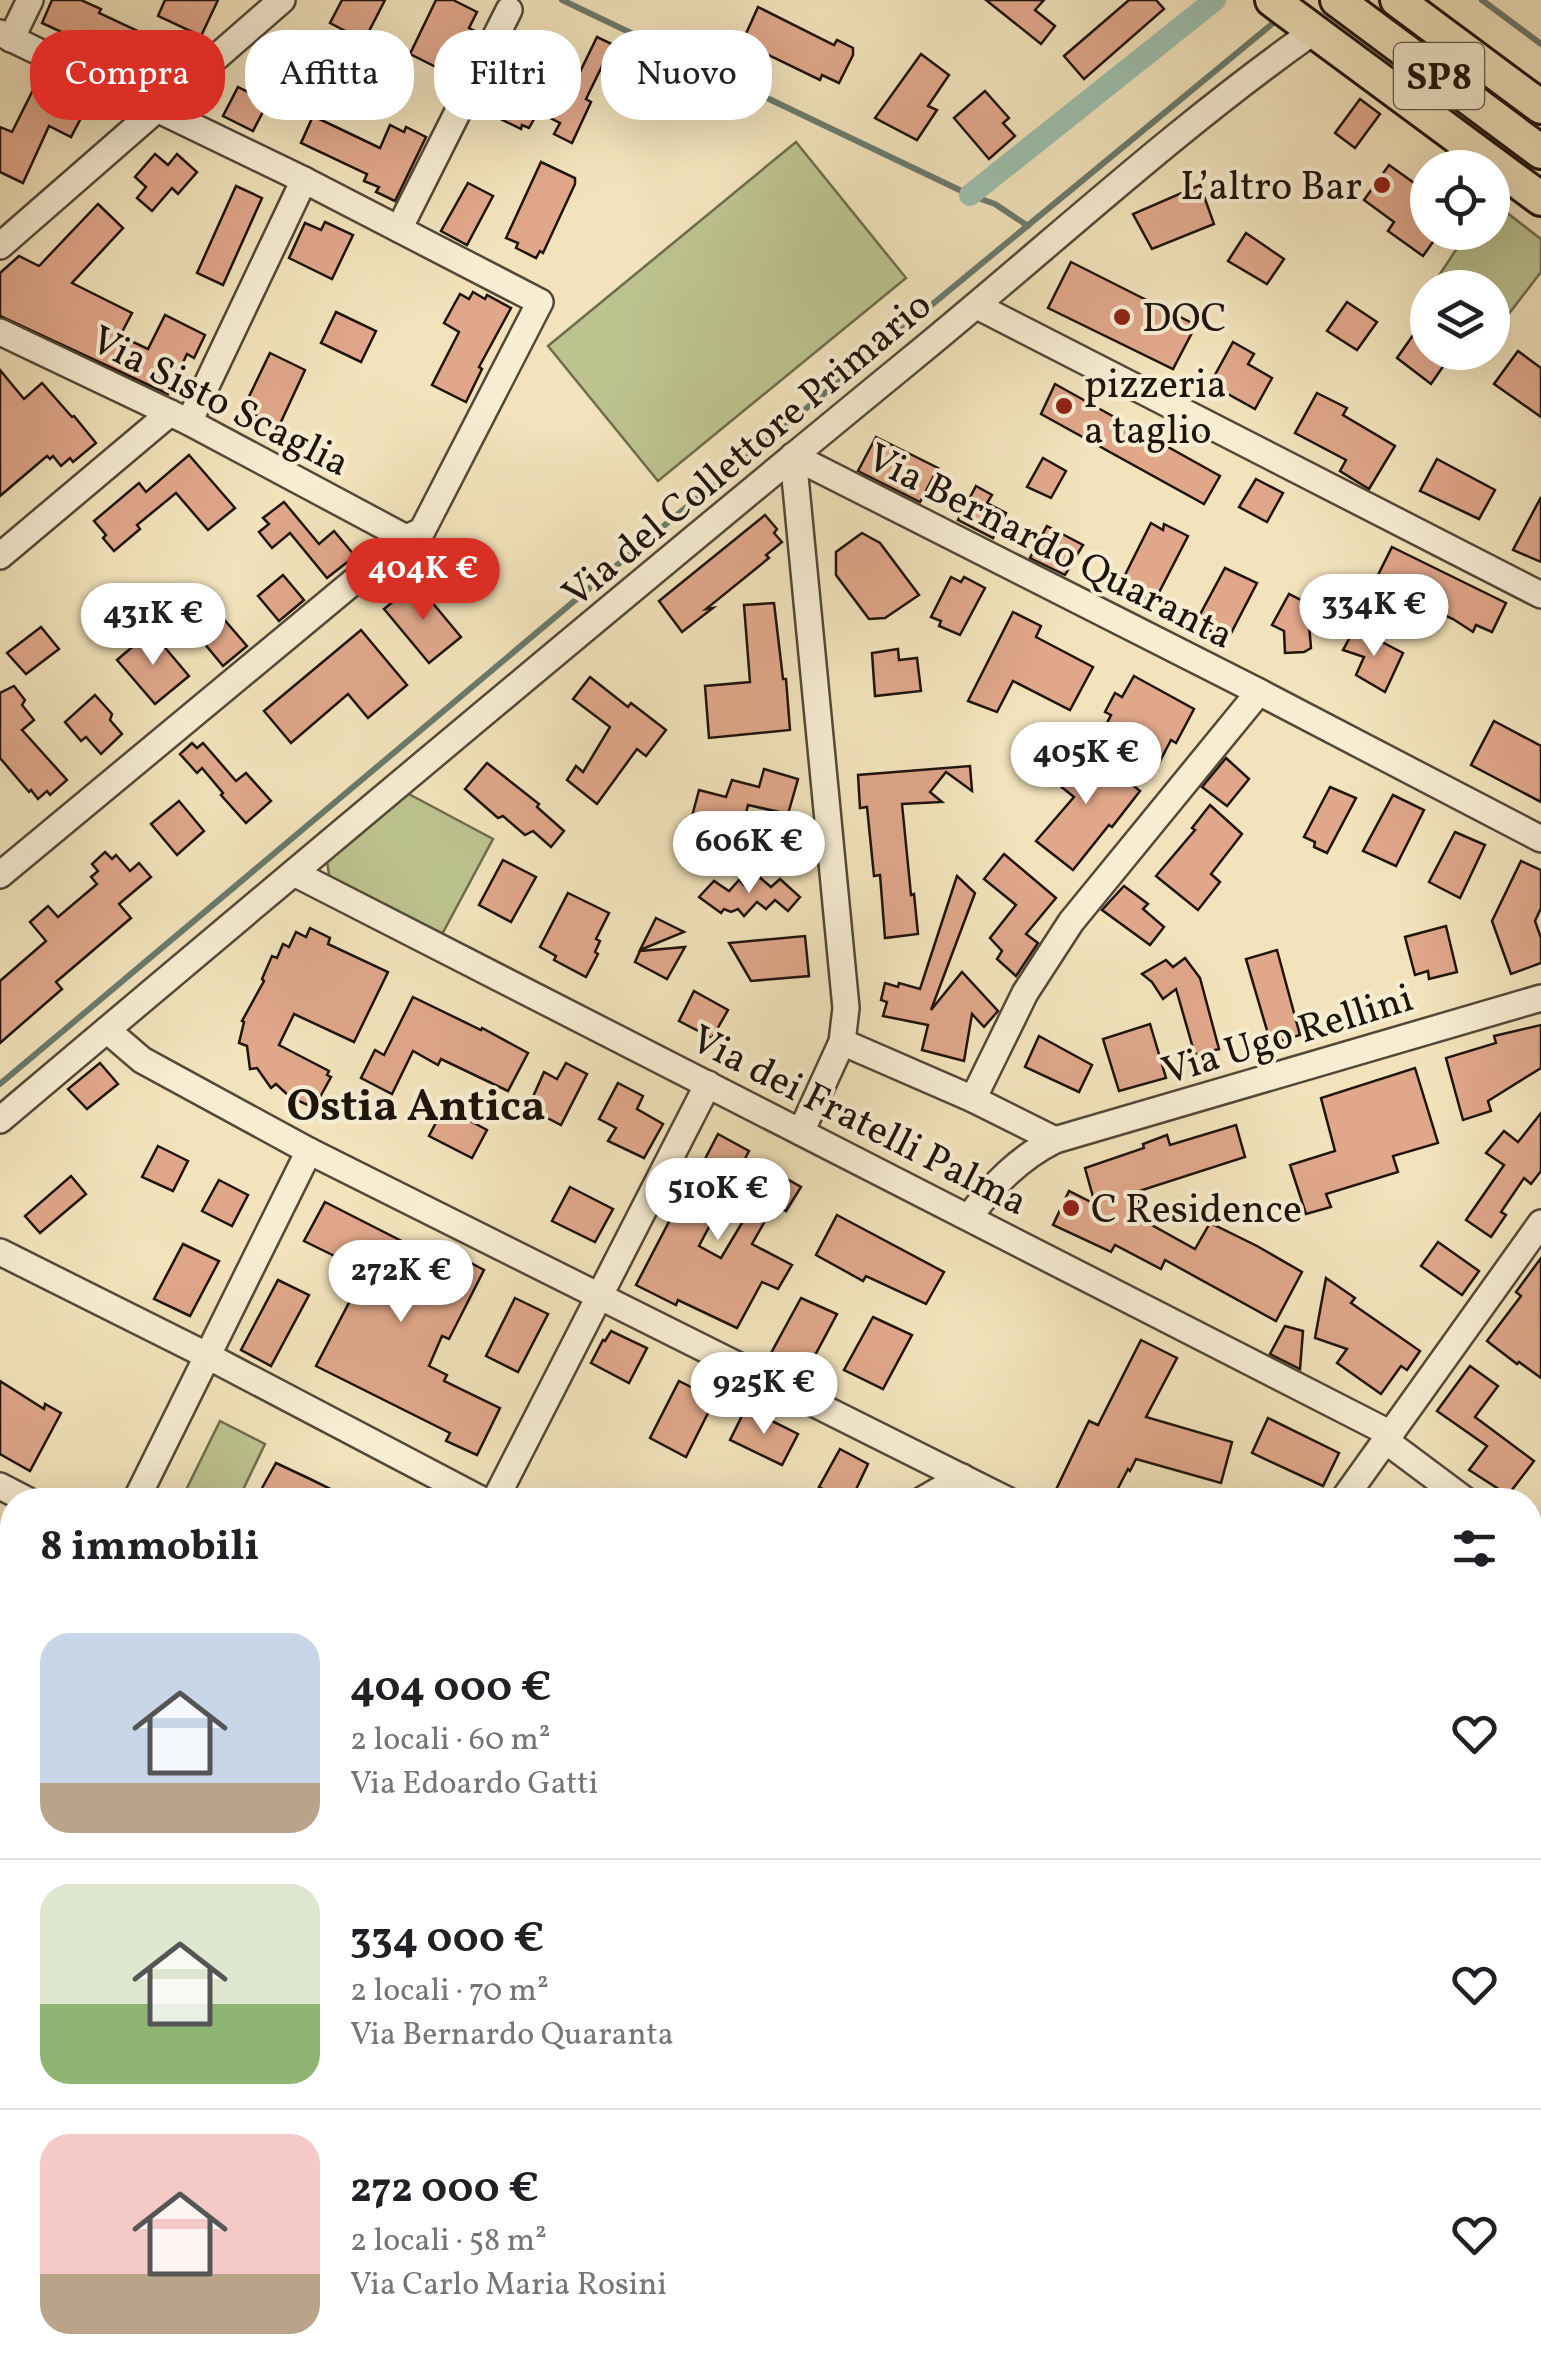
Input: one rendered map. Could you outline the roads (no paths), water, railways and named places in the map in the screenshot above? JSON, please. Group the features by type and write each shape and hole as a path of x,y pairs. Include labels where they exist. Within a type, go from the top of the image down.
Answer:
{"main road":[{"path":"1272,0 1541,199"},
{"name":"SP8","path":"1336,0 1541,152"},
{"path":"1398,0 1541,106"}],"street":[{"path":"30,0 6,36 30,48"},
{"path":"225,50 282,0"},
{"path":"399,229 508,10"},
{"name":"Via del Collettore Primario","path":"0,1120 1023,264 1255,72 1314,30"},
{"path":"0,246 145,120"},
{"path":"0,875 406,538 422,531 540,302 304,180 177,120"},
{"path":"0,556 180,418 304,180"},
{"path":"976,306 1541,594"},
{"name":"Via Sisto Scaglia","path":"0,332 180,418 406,538"},
{"path":"792,456 846,1008 842,1042 801,1132"},
{"name":"Via Bernardo Quaranta","path":"792,456 1541,839"},
{"path":"973,1099 1025,993 1070,922 1259,692"},
{"name":"Via dei Fratelli Palma","path":"294,873 969,1217 1389,1438 1450,1488"},
{"name":"Via Ugo Rellini","path":"969,1217 998,1181 1029,1155 1055,1140 1541,998"},
{"path":"106,1030 142,1060 309,1151 984,1488"},
{"path":"842,1042 1055,1140"},
{"path":"501,1488 708,1084"},
{"path":"142,1488 309,1151"},
{"path":"1352,1488 1539,1231"},
{"path":"0,1252 459,1488"},
{"path":"943,1488 962,1477"}],"waterway":[{"path":"562,0 995,204 1028,226"},
{"path":"970,195 1215,0"},
{"path":"1482,0 1541,44"},
{"path":"0,1084 654,534 1272,24"}],"place":[{"name":"L’altro Bar","path":"1382,185"},
{"name":"DOC","path":"1122,317"},
{"name":"pizzeria a taglio","path":"1064,406"},
{"name":"C Residence","path":"1071,1208"}],"district":[{"name":"Ostia Antica","path":"416,1104"}]}
